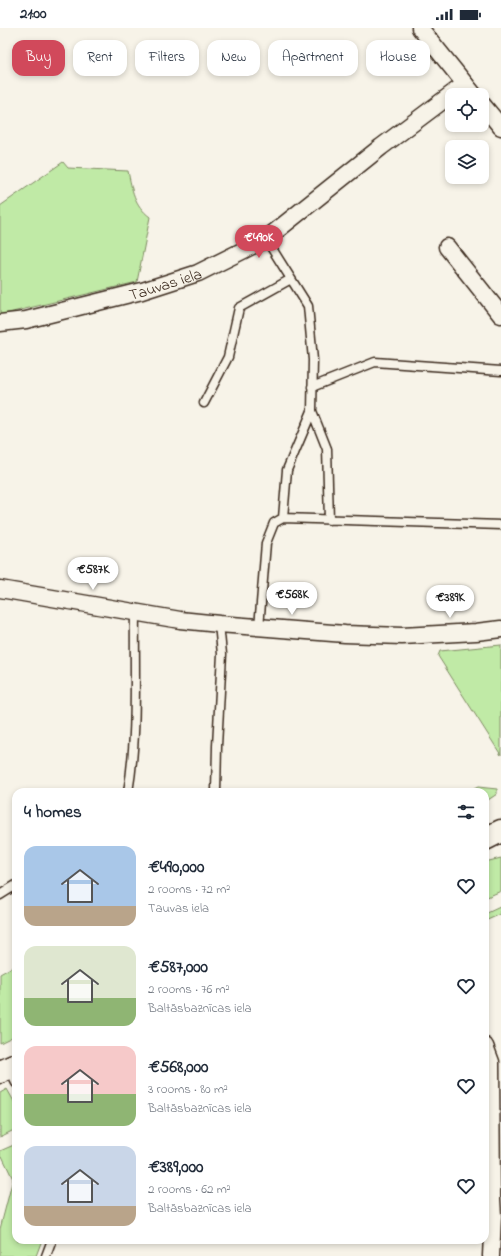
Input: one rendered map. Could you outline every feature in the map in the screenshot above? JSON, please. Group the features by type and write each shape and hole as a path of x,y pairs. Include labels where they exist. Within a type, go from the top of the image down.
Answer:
{"main road":[{"path":"489,837 501,831"}],"street":[{"path":"420,28 469,88"},
{"name":"Tauvas iela","path":"0,323 26,320 142,291 198,273 266,239 381,147 445,105"},
{"path":"489,112 501,127"},
{"path":"447,247 501,315"},
{"path":"0,589 180,620 259,628 402,636 476,632 501,629"},
{"path":"489,1057 491,1062 489,1153"},
{"path":"489,1202 493,1216 491,1256"}],"lane":[{"path":"266,239 308,306 313,360 312,411 327,449 329,520"},
{"path":"204,403 228,357 239,308 291,279"},
{"path":"312,387 376,362 501,371"},
{"path":"283,518 287,470 312,411"},
{"path":"259,628 266,543 274,523 283,518 501,525"},
{"path":"129,788 131,776 134,719 135,612"},
{"path":"216,788 222,654 219,624"},
{"path":"0,895 12,888"},
{"path":"46,1256 50,1244"}],"green space":[{"path":"63,162 68,168 128,171 134,197 140,207 150,217 137,282 0,315 0,206"},
{"path":"501,645 501,755 438,656 440,651"},
{"path":"489,788 497,789 497,794 489,799"},
{"path":"501,858 501,891 489,896 489,861"},
{"path":"500,907 501,914 489,919 489,912"},
{"path":"12,967 12,1037 0,1043 0,974"},
{"path":"7,1089 12,1098 12,1131 0,1137 0,1093"},
{"path":"12,1146 12,1177 2,1156 0,1157 0,1151"},
{"path":"12,1183 12,1244 40,1244 36,1256 0,1256 0,1229"}]}
